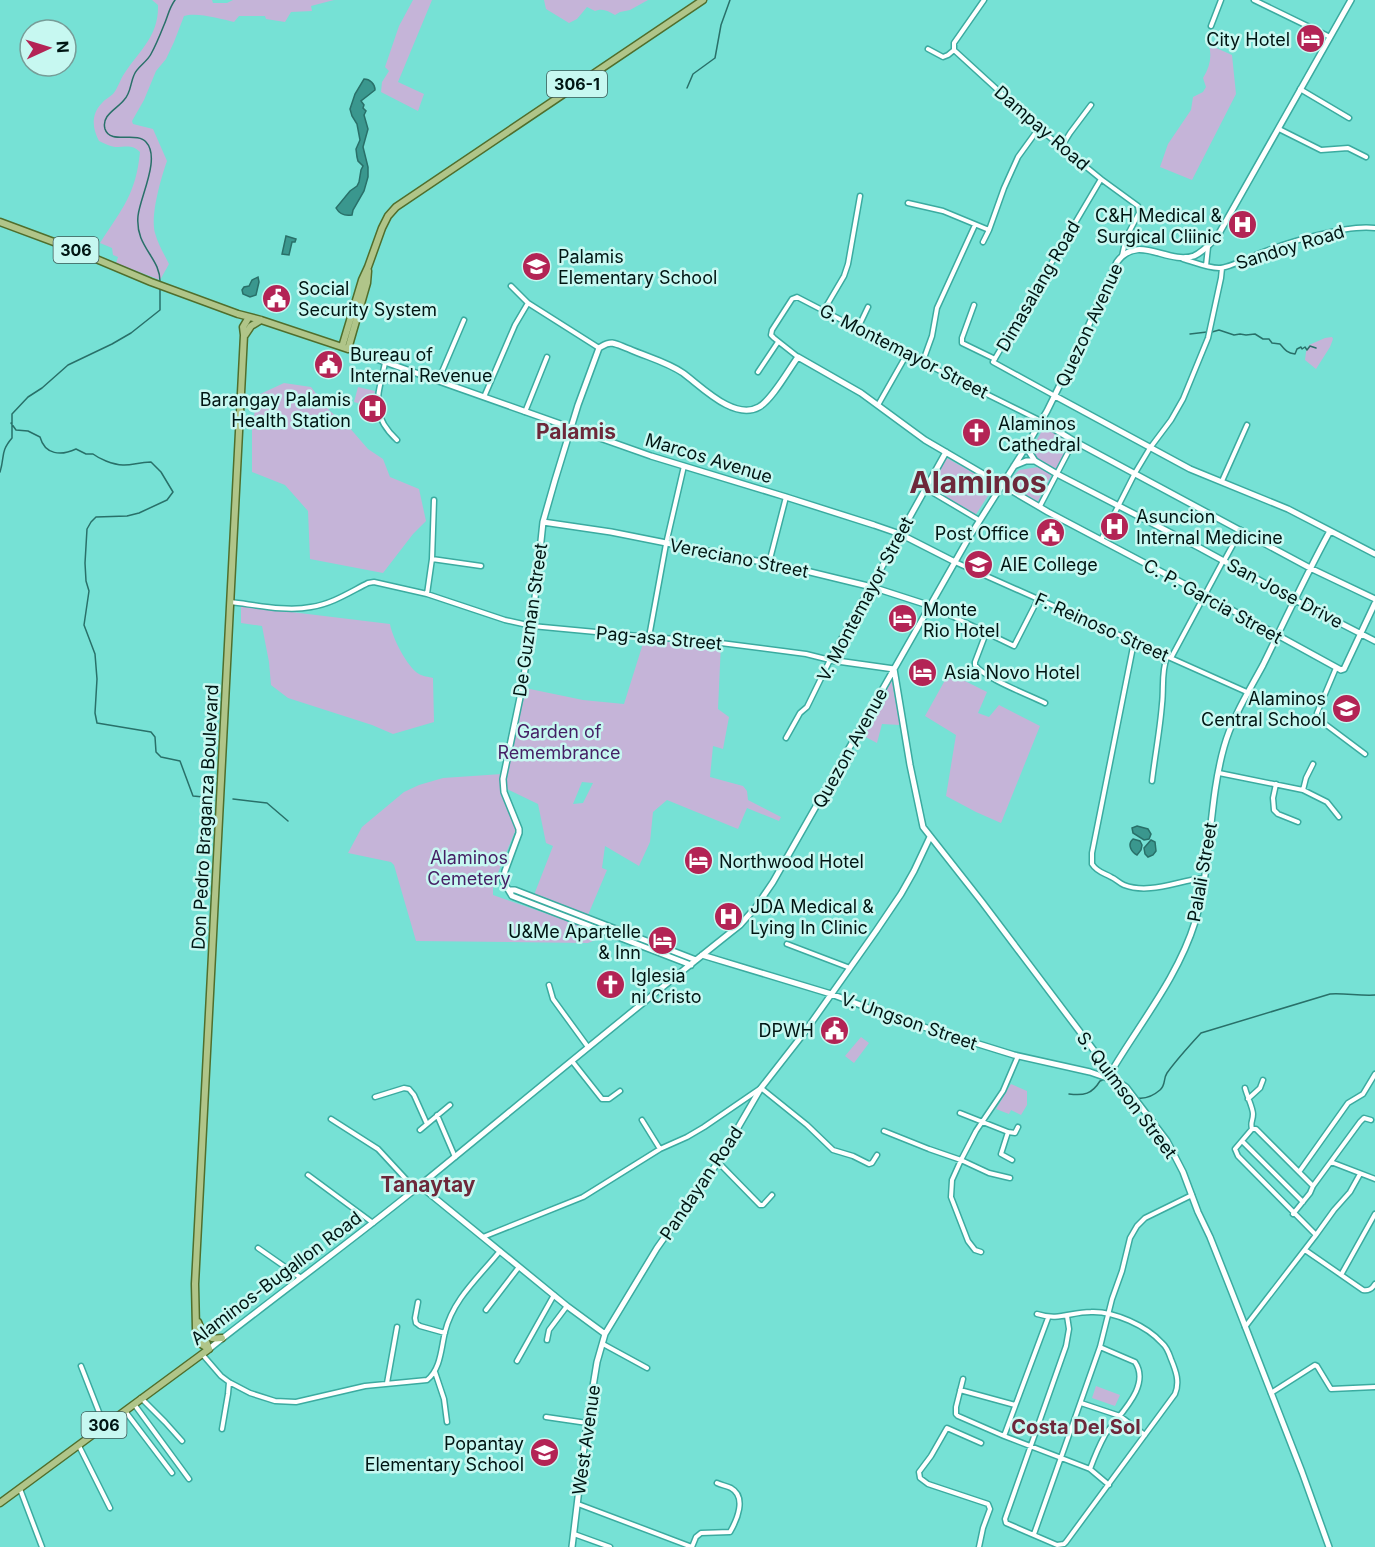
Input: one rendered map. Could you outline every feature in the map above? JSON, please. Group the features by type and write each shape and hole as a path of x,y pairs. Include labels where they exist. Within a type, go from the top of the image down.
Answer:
{"main road":[{"name":"306-1","path":"345,348 362,280 381,228 396,207 703,0"},
{"name":"306","path":"0,222 151,282 249,317"},
{"name":"Don Pedro Braganza Boulevard","path":"208,1349 196,1319 195,1284 244,335 238,314"},
{"name":"Marcos Avenue","path":"249,317 345,348"},
{"path":"243,327 249,317"},
{"path":"244,335 249,317"},
{"path":"244,335 251,326 261,320"},
{"path":"199,1356 199,1331 214,1339 222,1338"},
{"name":"Alaminos-Bugallon Road","path":"0,1503 208,1349"}],"street":[{"path":"928,49 943,57 948,56 954,50 954,43 984,0"},
{"path":"1211,26 1221,0"},
{"path":"1254,0 1330,37"},
{"path":"1180,258 1195,255 1208,247 1217,237 1351,0"},
{"name":"Dampay Road","path":"954,50 1039,128 1101,179 1135,203 1139,213 1126,238 1122,256"},
{"path":"1300,89 1349,118"},
{"path":"1062,146 1091,105"},
{"path":"983,243 1018,157 1039,128"},
{"path":"1279,129 1321,150 1347,148 1366,157"},
{"name":"Dimasalang Road","path":"994,360 1101,179"},
{"path":"824,310 844,276 848,264 860,196"},
{"path":"908,203 943,211 989,230"},
{"path":"922,361 932,336 937,308 975,225"},
{"name":"Sandoy Road","path":"1180,258 1222,268 1267,250 1311,237 1365,226 1375,228"},
{"name":"Sandoy Road","path":"1206,266 1208,247"},
{"name":"Quezon Avenue","path":"702,955 740,925 763,898 807,825 979,520 1026,447 1055,396 1117,262 1132,250 1140,249 1180,258"},
{"path":"1101,540 1135,473 1183,399 1205,346 1218,296 1222,268"},
{"path":"511,286 528,303 599,348 606,343 615,343 661,361 685,374 711,396 727,405 747,410 760,407 767,400 798,357"},
{"name":"G. Montemayor Street","path":"774,338 771,335 772,330 792,299 799,297 1041,421"},
{"path":"484,398 502,354 528,303"},
{"path":"974,305 962,343 1190,469 1288,509 1375,554"},
{"path":"858,328 868,307"},
{"path":"438,382 464,320"},
{"name":"C. P. Garcia Street","path":"774,338 798,357 861,393 925,440 1101,540 1336,668"},
{"path":"758,372 778,342"},
{"name":"Marcos Avenue","path":"345,348 651,456 900,534 955,562"},
{"name":"De Guzman Street","path":"599,348 571,428 543,522 532,626 503,779 504,792 519,829 503,878 504,884 513,890 512,896 556,909 613,931"},
{"path":"878,406 907,354"},
{"path":"525,412 548,357"},
{"path":"385,363 378,408 380,419 397,440"},
{"path":"1041,421 1074,441 1375,601 1344,669 1336,668 1317,713 1317,718 1365,754"},
{"path":"1222,481 1247,425"},
{"path":"1040,506 1074,441"},
{"name":"San Jose Drive","path":"1026,447 1035,461 1057,474 1375,641"},
{"name":"V. Montemayor Street","path":"786,738 800,713 807,707 830,660 946,452"},
{"path":"1014,466 1035,461"},
{"path":"649,638 666,544 684,466"},
{"path":"925,488 979,520"},
{"path":"769,564 786,497"},
{"path":"427,594 432,559 434,500"},
{"name":"Vereciano Street","path":"543,522 610,532 802,570 872,587 931,606"},
{"path":"1152,781 1159,737 1163,672 1169,657 1241,530"},
{"name":"Palali Street","path":"1111,1072 1175,970 1194,922 1205,878 1219,773 1228,737 1235,718 1330,531"},
{"path":"432,559 481,566"},
{"name":"F. Reinoso Street","path":"955,562 1248,693"},
{"name":"Pag-asa Street","path":"231,602 293,609 310,608 374,582 427,594 506,620 532,626 649,638 705,640 894,669"},
{"path":"931,606 1014,646 1038,599"},
{"path":"986,633 975,662 977,669 1045,703"},
{"path":"1134,642 1092,853 1092,864 1098,871 1130,886 1162,887 1205,878"},
{"name":"S. Quimson Street","path":"894,669 923,828 1117,1081 1125,1087 1167,1141 1183,1172 1210,1237 1329,1547"},
{"path":"1303,790 1313,764"},
{"path":"1219,773 1303,790 1327,802 1339,817"},
{"path":"1276,784 1274,810 1298,822"},
{"name":"Pandayan Road","path":"605,1334 657,1248 718,1162 761,1088 800,1039 901,894 930,837"},
{"path":"613,931 641,938 696,960"},
{"path":"613,931 638,944 691,964"},
{"path":"638,944 641,938"},
{"path":"787,944 850,968"},
{"path":"665,954 667,948"},
{"name":"Alaminos-Bugallon Road","path":"208,1349 373,1223 702,955"},
{"name":"V. Ungson Street","path":"702,955 831,994 901,1020 1018,1056 1090,1072 1117,1081"},
{"path":"549,986 553,999 588,1047"},
{"path":"981,1252 975,1250 968,1240 951,1197 952,1180 972,1139 1003,1091 1018,1056"},
{"path":"572,1061 602,1099 609,1099 620,1091"},
{"path":"1299,1172 1347,1103 1363,1094 1375,1074"},
{"path":"1248,1100 1260,1088 1263,1080"},
{"path":"375,1097 404,1088 409,1089 427,1124"},
{"path":"483,1237 583,1197 660,1149 704,1127 761,1088 836,1151 869,1164 877,1155"},
{"path":"1245,1089 1253,1111 1252,1129 1235,1149 1236,1153 1316,1235"},
{"path":"420,1130 450,1105"},
{"path":"960,1113 1008,1132 1015,1133 1018,1127"},
{"path":"437,1115 455,1156"},
{"path":"1293,1214 1360,1122 1364,1118 1371,1120"},
{"path":"331,1119 378,1149 417,1187 605,1334"},
{"path":"642,1120 660,1149"},
{"path":"1252,1129 1257,1130 1313,1186"},
{"path":"884,1131 989,1173 1010,1178"},
{"path":"1008,1132 1001,1154 1012,1161"},
{"path":"1242,1141 1303,1202"},
{"path":"1331,1161 1375,1179"},
{"path":"718,1162 760,1205 772,1196"},
{"path":"1245,1327 1350,1192 1360,1174"},
{"path":"308,1175 373,1223"},
{"path":"1034,1534 1100,1347 1130,1238 1145,1218 1191,1195"},
{"path":"1341,1275 1375,1214"},
{"path":"258,1248 301,1278"},
{"path":"199,1356 229,1382 250,1393 275,1401 296,1402 356,1387 424,1381 430,1378 435,1371 453,1309 500,1250"},
{"path":"1305,1250 1363,1290 1367,1291 1375,1284"},
{"path":"486,1310 520,1266"},
{"path":"517,1361 554,1294"},
{"path":"418,1302 416,1323 445,1333"},
{"path":"548,1340 549,1330 567,1306"},
{"path":"1037,1314 1048,1318 1089,1312 1126,1319 1158,1338 1167,1348 1176,1370 1178,1383 1175,1394 1064,1544 1057,1545 1006,1523 1005,1520 1066,1346 1069,1329 1067,1316"},
{"path":"1004,1436 1048,1318"},
{"path":"387,1383 397,1327"},
{"name":"West Avenue","path":"572,1547 587,1423 597,1362 605,1334"},
{"path":"603,1344 647,1368"},
{"path":"1090,1470 1106,1434 1139,1386 1140,1372 1135,1362 1100,1347"},
{"path":"1270,1393 1314,1365 1320,1369 1331,1389 1375,1387"},
{"path":"81,1366 104,1425"},
{"path":"435,1371 444,1399 447,1422"},
{"path":"963,1379 956,1414 963,1419 1090,1470 1108,1485"},
{"path":"222,1430 229,1382"},
{"path":"960,1390 1015,1405"},
{"path":"141,1398 182,1441"},
{"path":"1081,1403 1120,1416 1145,1435"},
{"path":"133,1404 189,1479"},
{"path":"125,1410 172,1473"},
{"path":"546,1417 587,1423"},
{"path":"979,1547 990,1509 989,1505 928,1484 920,1478 919,1472 947,1428 981,1443"},
{"path":"78,1445 110,1508"},
{"path":"578,1504 692,1547 699,1534 730,1532 738,1515 740,1502 735,1492 717,1483"},
{"path":"20,1489 42,1547"},
{"path":"574,1534 610,1547"}],"green space":[{"path":"152,0 174,0 174,2 176,0 212,0 213,3 227,3 233,0 334,0 311,6 312,11 291,12 285,22 266,19 265,16 239,16 234,22 202,15 184,16 166,59 156,71 132,121 133,124 153,129 167,161 159,187 154,217 156,237 169,264 160,280 116,263 118,257 113,255 112,248 100,243 127,200 135,179 140,152 131,147 115,147 99,141 94,121 98,107 115,92 124,74 152,34 158,5"},
{"path":"413,0 432,0 398,82 424,94 418,111 381,92 382,82 389,71 385,67 399,26"},
{"path":"544,0 648,0 615,15 605,10 595,11 587,7 577,19 569,23 546,9"},
{"path":"1205,43 1232,55 1236,94 1192,180 1160,167 1168,144 1191,110 1193,97 1203,92 1206,87 1203,78 1209,66 1210,54 1209,45"},
{"path":"1332,337 1330,347 1316,369 1305,360 1309,345"},
{"path":"284,383 311,387 330,411 348,426 368,449 383,459 390,477 419,489 426,521 383,573 310,559 308,511 285,485 252,472 252,426 258,395"},
{"path":"358,387 375,391 371,407 354,402"},
{"path":"1044,427 1071,442 1055,471 1030,452"},
{"path":"945,457 995,485 973,519 926,491"},
{"path":"1038,467 1052,474 1037,503 1006,484 1019,470"},
{"path":"241,604 390,624 405,659 419,674 433,678 434,722 393,734 288,698 271,685 262,626 241,623"},
{"name":"Garden of Remembrance","path":"645,637 721,643 718,709 729,717 723,749 713,746 710,777 743,786 747,791 748,800 781,817 779,821 747,808 738,829 667,800 653,812 650,842 639,866 605,846 602,868 607,870 588,915 534,895 553,846 546,843 538,804 505,788 512,746 525,688 583,700 624,704","holes":["582,782 593,783 583,803 573,804"]},
{"path":"949,673 987,692 978,713 989,717 999,705 1040,726 1001,823 946,796 956,735 925,716"},
{"path":"891,677 900,725 882,724 877,743 860,734"},
{"name":"Alaminos Cemetery","path":"502,774 507,804 516,829 493,885 493,895 608,935 588,943 416,941 394,865 391,862 348,853 362,827 404,792 443,778"},
{"path":"861,1037 869,1043 854,1063 845,1056"},
{"path":"1011,1084 1027,1091 1027,1105 1021,1115 1011,1110 1009,1114 996,1109"},
{"path":"1096,1386 1120,1395 1115,1406 1092,1398"}],"water":[{"path":"364,79 372,82 375,90 361,101 366,111 364,115 368,129 363,147 368,177 352,215 345,215 336,208 357,186 363,166 357,157 356,149 360,140 357,124 350,109 355,94"},
{"path":"286,236 296,239 292,242 289,255 282,254"},
{"path":"258,277 256,295 250,297 243,294 244,287 249,286 252,280"},
{"path":"1137,826 1148,829 1151,834 1149,839 1144,840 1133,833 1132,828"},
{"path":"1133,839 1140,841 1142,845 1137,855 1130,848"},
{"path":"1151,840 1155,842 1156,851 1148,857 1144,848"}],"waterway":[{"path":"160,283 157,266 140,236 138,227 138,216 151,167 150,149 142,139 108,134 104,124 107,116 126,97 135,72 151,54 175,0"},
{"path":"687,88 693,74 715,58 721,25 730,0"},
{"path":"0,472 4,451 12,438 12,414 28,397 68,365 131,333 160,310 160,288"},
{"path":"1212,332 1219,330 1234,335 1255,334 1263,339 1269,339 1272,343 1280,344 1286,351 1295,354 1301,347 1307,350 1310,346 1316,348"},
{"path":"1190,334 1207,332"},
{"path":"11,423 16,430 28,431 40,437 42,443 50,451 65,453 76,449 119,465 151,462 161,472 173,492 167,500 139,513 127,516 96,517 87,529 85,563 89,591 84,625 95,654 97,679 95,713 97,723 151,732 155,737 156,752 161,757 180,761 193,796 214,798"},
{"path":"233,799 267,803 288,821"},
{"path":"1138,1098 1149,1097 1160,1090 1167,1073 1201,1033 1330,994 1375,995"},
{"path":"1069,1094 1087,1093 1103,1080"},
{"path":"1113,1082 1124,1100 1131,1101"}],"place":[{"name":"City Hotel","path":"1311,39"},
{"name":"C&H Medical & Surgical Cliinic","path":"1243,225"},
{"name":"Palamis Elementary School","path":"537,266"},
{"name":"Social Security System","path":"277,298"},
{"name":"Bureau of Internal Revenue","path":"329,364"},
{"name":"Barangay Palamis Health Station","path":"372,409"},
{"name":"Alaminos Cathedral","path":"977,433"},
{"name":"Asuncion Internal Medicine","path":"1115,526"},
{"name":"Post Office","path":"1050,533"},
{"name":"AIE College","path":"979,564"},
{"name":"Monte Rio Hotel","path":"902,619"},
{"name":"Asia Novo Hotel","path":"923,672"},
{"name":"Alaminos Central School","path":"1347,708"},
{"name":"Northwood Hotel","path":"698,861"},
{"name":"JDA Medical & Lying In Clinic","path":"729,916"},
{"name":"U&Me Apartelle & Inn","path":"662,941"},
{"name":"Iglesia ni Cristo","path":"610,985"},
{"name":"DPWH","path":"835,1030"},
{"name":"Popantay Elementary School","path":"545,1453"}],"district":[{"name":"Palamis","path":"576,431"},
{"name":"Alaminos","path":"978,482"},
{"name":"Tanaytay","path":"428,1184"},
{"name":"Costa Del Sol","path":"1076,1427"}]}
